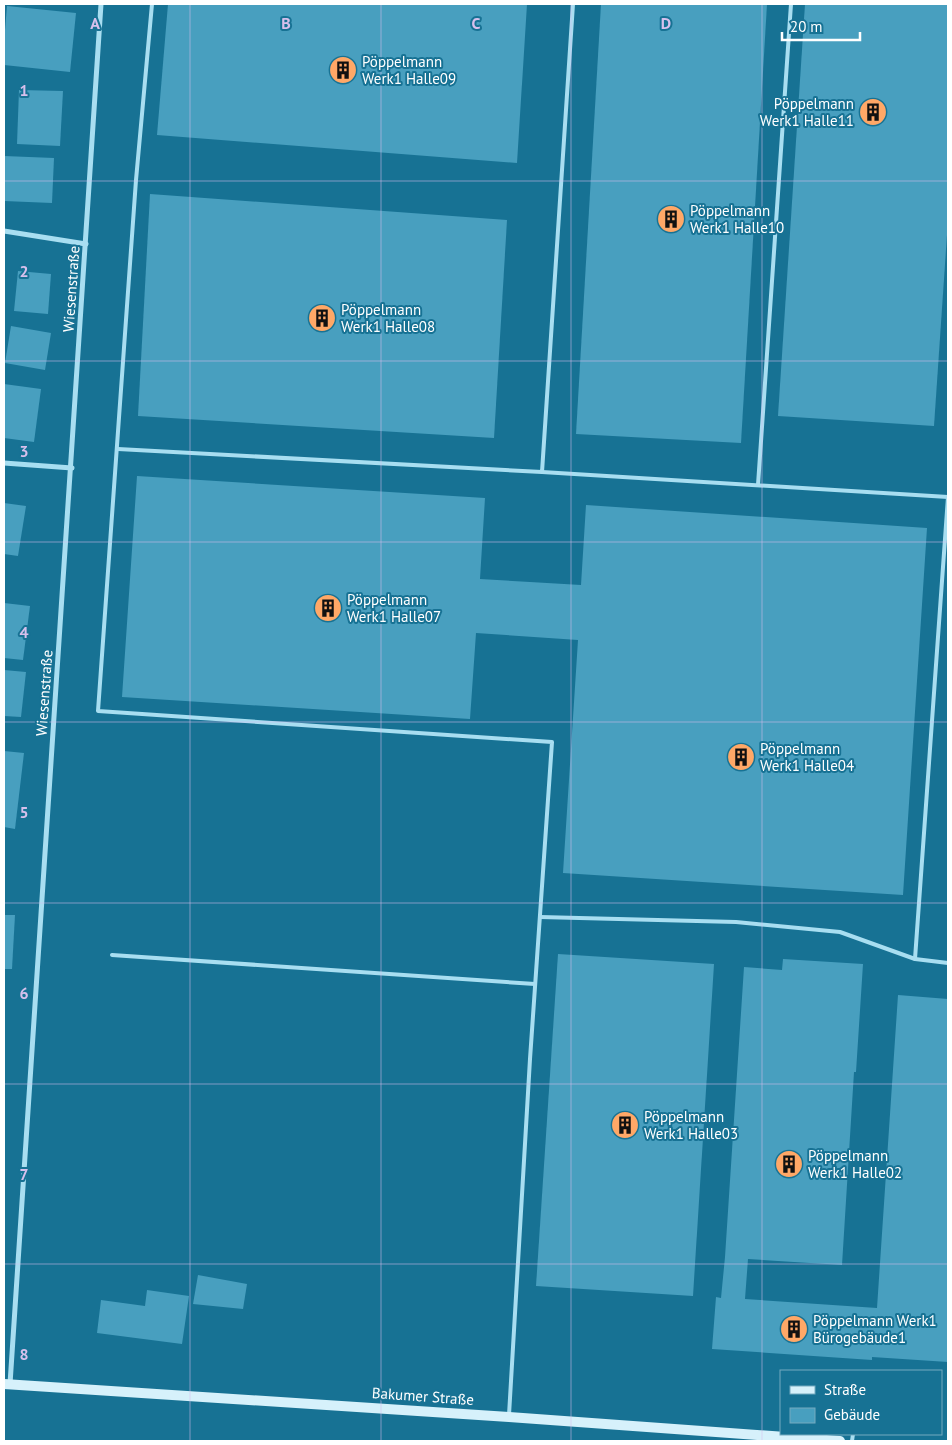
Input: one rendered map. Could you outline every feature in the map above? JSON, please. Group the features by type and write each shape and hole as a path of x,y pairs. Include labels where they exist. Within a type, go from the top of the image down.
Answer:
{"main road":[{"name":"Bakumer Straße","path":"7,1385 509,1417 840,1441"}],"street":[{"name":"Wiesenstraße","path":"7,1385 72,468 102,4"},
{"path":"4,231 86,244"},
{"path":"4,463 72,468"}],"lane":[{"path":"152,4 136,190 98,711 552,742 535,984 509,1417"},
{"path":"542,472 573,4"},
{"path":"758,485 791,4"},
{"path":"118,449 542,472 948,497 915,959"},
{"path":"540,916 736,922 840,932 915,959 948,963"},
{"path":"112,955 535,984"}],"building":[{"name":"Pöppelmann Werk1 Halle09","path":"168,4 527,4 517,163 157,135"},
{"name":"Pöppelmann Werk1 Halle10","path":"601,4 767,4 741,443 576,434"},
{"name":"Pöppelmann Werk1 Halle11","path":"805,4 948,4 948,220 934,426 778,416"},
{"path":"7,6 76,13 70,72 4,65"},
{"path":"19,90 63,91 60,146 17,144"},
{"path":"4,156 54,158 52,203 4,201"},
{"name":"Pöppelmann Werk1 Halle08","path":"150,194 507,220 494,438 138,416"},
{"path":"18,271 51,274 48,314 14,311"},
{"path":"11,326 51,333 45,370 5,363"},
{"path":"4,384 41,389 34,442 4,438"},
{"name":"Pöppelmann Werk1 Halle04","path":"137,476 485,498 480,579 581,585 586,505 927,528 903,895 563,873 578,640 476,633 470,719 122,697"},
{"path":"4,503 26,506 18,556 4,554"},
{"path":"4,603 30,606 23,660 4,658"},
{"path":"4,670 26,672 21,717 4,716"},
{"path":"4,751 24,753 15,829 4,827"},
{"path":"4,915 15,915 12,969 4,969"},
{"name":"Pöppelmann Werk1 Halle03","path":"558,954 714,964 693,1296 536,1286"},
{"path":"783,959 863,964 842,1265 748,1259 745,1299 877,1308 898,995 948,999 948,1362 872,1357 872,1360 712,1349 716,1297 721,1298 725,1257 744,967 782,970"},
{"path":"198,1275 247,1284 243,1309 193,1304"},
{"path":"147,1290 189,1296 182,1344 97,1333 101,1300 145,1306"}],"place":[{"name":"Pöppelmann Werk1 Halle09","path":"343,70"},
{"name":"Pöppelmann Werk1 Halle11","path":"873,112"},
{"name":"Pöppelmann Werk1 Halle10","path":"671,219"},
{"name":"Pöppelmann Werk1 Halle08","path":"322,318"},
{"name":"Pöppelmann Werk1 Halle07","path":"328,608"},
{"name":"Pöppelmann Werk1 Halle04","path":"741,757"},
{"name":"Pöppelmann Werk1 Halle03","path":"625,1125"},
{"name":"Pöppelmann Werk1 Halle02","path":"789,1164"},
{"name":"Pöppelmann Werk1 Bürogebäude1","path":"794,1329"}]}
